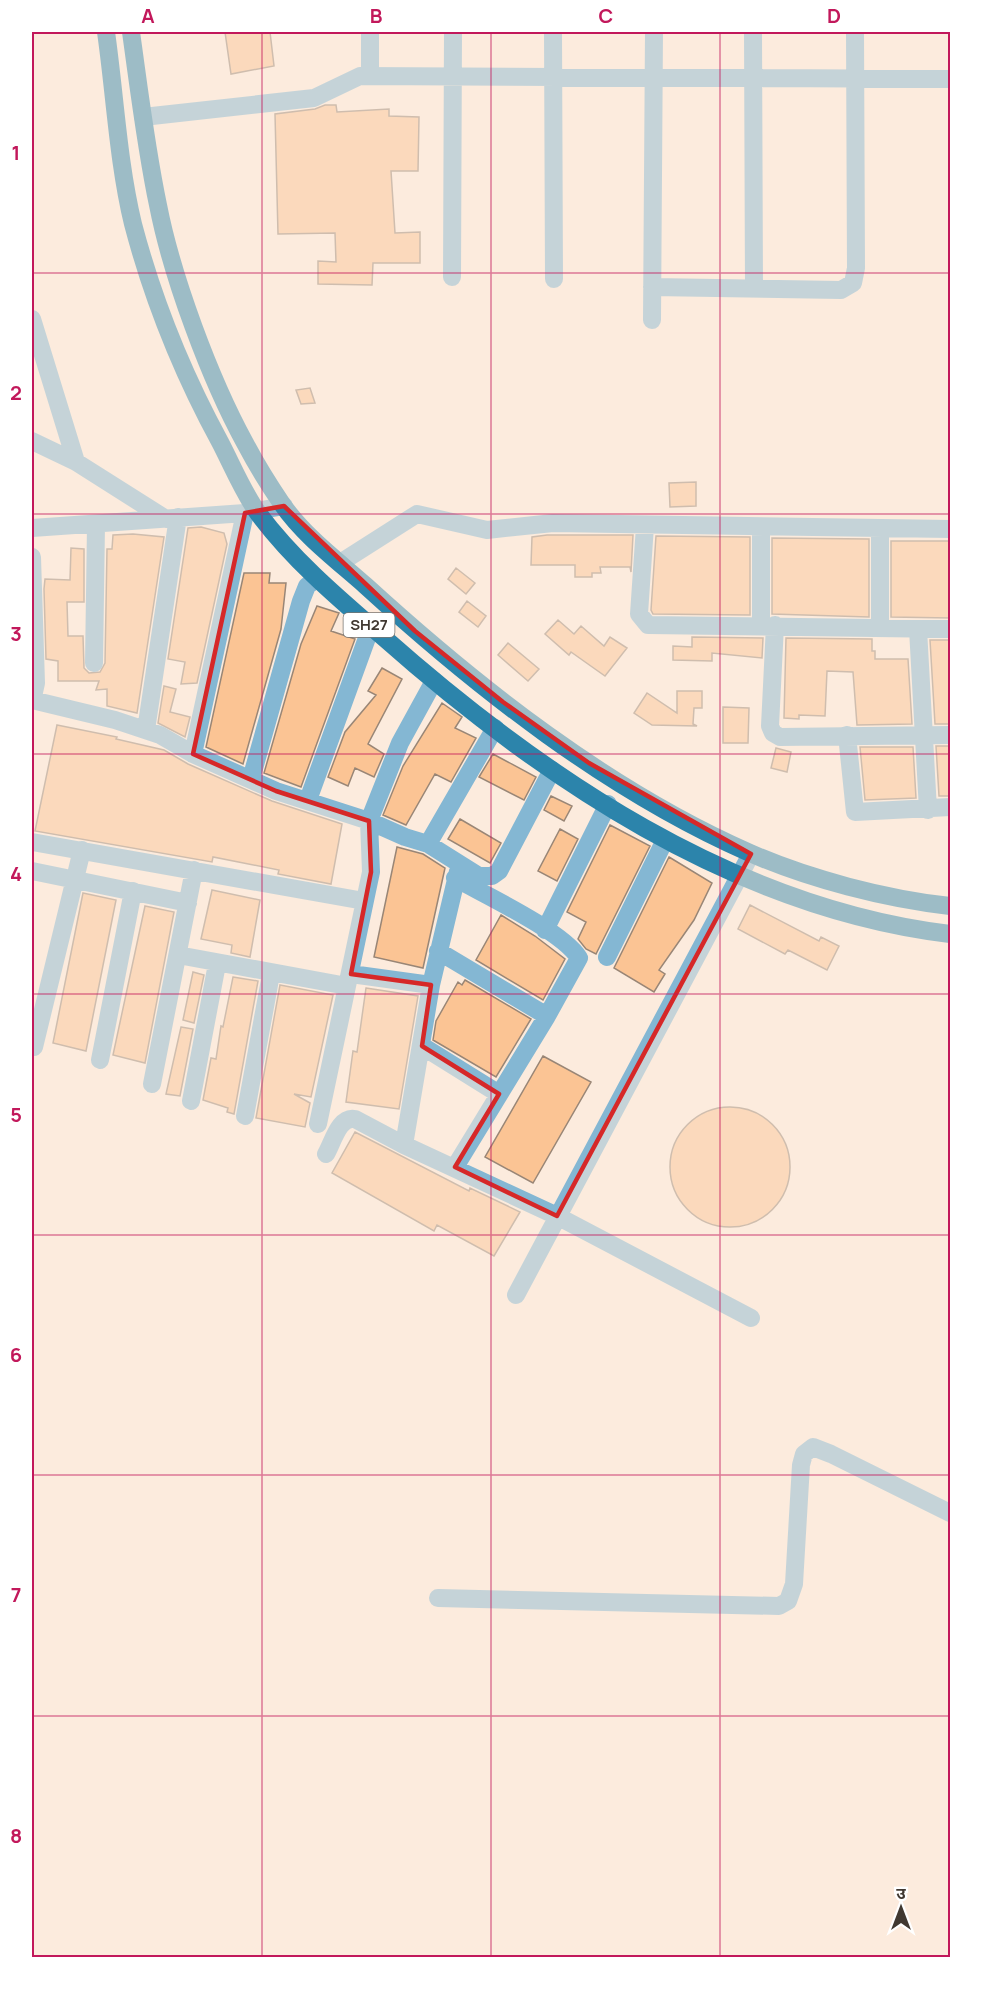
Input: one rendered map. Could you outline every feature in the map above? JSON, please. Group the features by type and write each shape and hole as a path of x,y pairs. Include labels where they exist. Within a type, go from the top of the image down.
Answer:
{"main road":[{"name":"SH27","path":"106,32 133,223 155,294 193,393 251,513 316,579 434,681 552,770 665,840 740,875 835,910 910,929 951,934"},
{"name":"SH27","path":"131,32 158,208 179,283 208,361 244,442 284,506 340,562 441,652 503,702 579,756 683,820 751,854 822,878 918,903 951,906"}],"street":[{"path":"370,32 370,76"},
{"path":"452,278 453,32"},
{"path":"553,32 554,279"},
{"path":"652,320 654,32"},
{"path":"753,32 754,288"},
{"path":"652,287 841,290 853,283 856,268 855,32"},
{"path":"143,117 314,98 360,76 951,79"},
{"path":"32,319 76,462"},
{"path":"32,441 76,462 172,518"},
{"path":"32,528 251,513 284,506"},
{"path":"193,754 251,513"},
{"path":"340,562 417,514 487,530 553,523 951,530"},
{"path":"146,730 172,518"},
{"path":"94,663 96,525"},
{"path":"645,526 639,614 642,621 658,626 951,628"},
{"path":"761,528 768,625 770,726 773,734 780,737 951,735"},
{"path":"880,529 880,628"},
{"path":"32,557 36,683 32,700 146,730 276,791 369,820 405,837 428,844 458,870 573,949 579,958 547,1016 455,1167"},
{"path":"251,779 301,601 307,586 316,579"},
{"path":"308,800 371,627"},
{"path":"918,629 928,810"},
{"path":"318,1124 371,872 369,820 400,743 434,681"},
{"path":"428,844 495,728"},
{"path":"847,735 855,812 951,807"},
{"path":"458,870 479,876 492,876 499,871 552,770"},
{"path":"545,930 608,804"},
{"path":"607,957 665,840"},
{"path":"32,842 364,901"},
{"path":"34,1047 82,850"},
{"path":"516,1295 751,854"},
{"path":"152,1084 194,870"},
{"path":"404,1145 431,985 458,870"},
{"path":"32,871 188,903"},
{"path":"100,1060 133,891"},
{"path":"438,951 547,1016"},
{"path":"178,955 271,974 431,985"},
{"path":"191,1101 217,964"},
{"path":"245,1116 271,974"},
{"path":"422,1046 499,1094"},
{"path":"326,1154 342,1122 350,1118 557,1216 751,1318"},
{"path":"438,1598 779,1606 788,1601 794,1584 801,1465 804,1454 813,1447 951,1513"}],"highlighted area":[{"path":"284,506 415,631 503,702 589,763 751,854 557,1216 455,1167 499,1094 422,1046 431,985 351,974 371,872 369,821 276,791 193,754 245,513"}],"building":[{"path":"225,32 270,32 274,66 231,74"},
{"path":"325,105 336,105 337,112 389,109 389,116 419,117 418,171 391,171 395,233 420,232 420,263 373,263 372,285 318,284 318,261 336,262 335,233 278,234 275,114 315,109"},
{"path":"310,388 315,403 301,404 296,390"},
{"path":"696,482 696,506 670,507 669,483"},
{"path":"201,527 224,533 227,544 197,683 181,684 185,662 168,659 188,528"},
{"path":"113,535 164,537 137,713 107,706 107,689 96,690 99,681 58,681 58,661 46,659 44,589 45,579 70,580 71,548 84,549 84,602 67,602 68,636 83,636 84,668 89,673 100,672 105,663 107,549 112,549"},
{"path":"633,535 631,572 630,567 600,567 601,573 592,573 592,577 575,577 575,565 531,565 532,537"},
{"path":"656,536 750,537 750,615 653,614 651,610"},
{"path":"772,538 869,539 869,617 772,614"},
{"path":"891,541 951,541 951,618 891,617"},
{"path":"456,568 475,583 466,594 448,579"},
{"path":"244,573 270,573 269,583 286,583 281,629 243,764 206,747"},
{"path":"467,601 486,616 478,627 459,612"},
{"path":"317,606 339,613 331,631 355,639 301,787 264,773 301,644"},
{"path":"558,620 574,634 581,626 604,646 610,637 627,648 605,676 571,652 569,655 545,634"},
{"path":"692,637 763,638 762,658 712,653 712,661 673,660 673,646 692,647"},
{"path":"786,638 872,639 875,659 908,659 912,724 857,725 853,672 827,671 825,716 799,715 799,719 784,718"},
{"path":"930,640 951,640 951,724 935,724"},
{"path":"508,643 539,669 528,681 498,655"},
{"path":"382,668 402,679 368,744 384,754 374,777 355,768 348,786 328,777 345,732 376,695 368,691"},
{"path":"164,686 176,689 170,712 190,717 185,737 158,723"},
{"path":"677,691 702,691 702,708 694,708 693,724 697,726 652,725 634,713 647,693 677,713"},
{"path":"442,703 462,717 455,728 476,738 451,782 435,774 406,825 383,815 403,766"},
{"path":"723,707 749,708 748,743 723,743"},
{"path":"57,725 117,737 116,739 164,750 188,764 272,801 342,824 331,884 278,874 279,870 213,857 212,862 35,831"},
{"path":"936,746 951,746 951,796 939,796"},
{"path":"860,747 913,747 916,798 865,800"},
{"path":"776,748 791,752 787,772 771,768"},
{"path":"493,754 536,777 524,800 479,777"},
{"path":"551,796 572,806 564,821 544,810"},
{"path":"460,819 501,843 490,863 448,839"},
{"path":"610,825 650,846 596,954 586,949 578,939 586,922 567,912"},
{"path":"560,829 578,839 557,881 538,871"},
{"path":"397,847 423,854 445,868 423,968 374,957"},
{"path":"669,857 712,883 694,920 659,970 665,974 654,992 614,968"},
{"path":"212,890 260,900 250,957 231,953 232,945 201,939"},
{"path":"83,893 116,900 86,1051 53,1043"},
{"path":"750,905 819,941 821,937 839,946 827,970 788,950 785,954 738,929"},
{"path":"145,906 174,912 145,1063 113,1055"},
{"path":"501,915 535,936 565,959 543,1000 476,960"},
{"path":"193,972 204,975 194,1023 183,1020"},
{"path":"233,977 258,981 234,1114 227,1112 228,1108 203,1100 211,1058 216,1059 221,1026 223,1027"},
{"path":"465,980 531,1019 496,1077 433,1040 436,1021 458,982 462,985"},
{"path":"280,985 333,995 311,1097 294,1094 310,1103 305,1127 256,1118"},
{"path":"366,988 418,996 399,1109 346,1102 353,1051 357,1052"},
{"path":"181,1027 193,1029 180,1096 166,1094"},
{"path":"543,1056 591,1082 533,1183 485,1157"},
{"path":"730,1107 753,1112 772,1125 785,1144 790,1167 785,1190 772,1209 753,1222 730,1227 707,1222 688,1209 675,1190 670,1167 675,1144 688,1125 707,1112"},
{"path":"355,1132 469,1191 470,1188 520,1212 494,1256 437,1225 434,1231 332,1173"}]}
